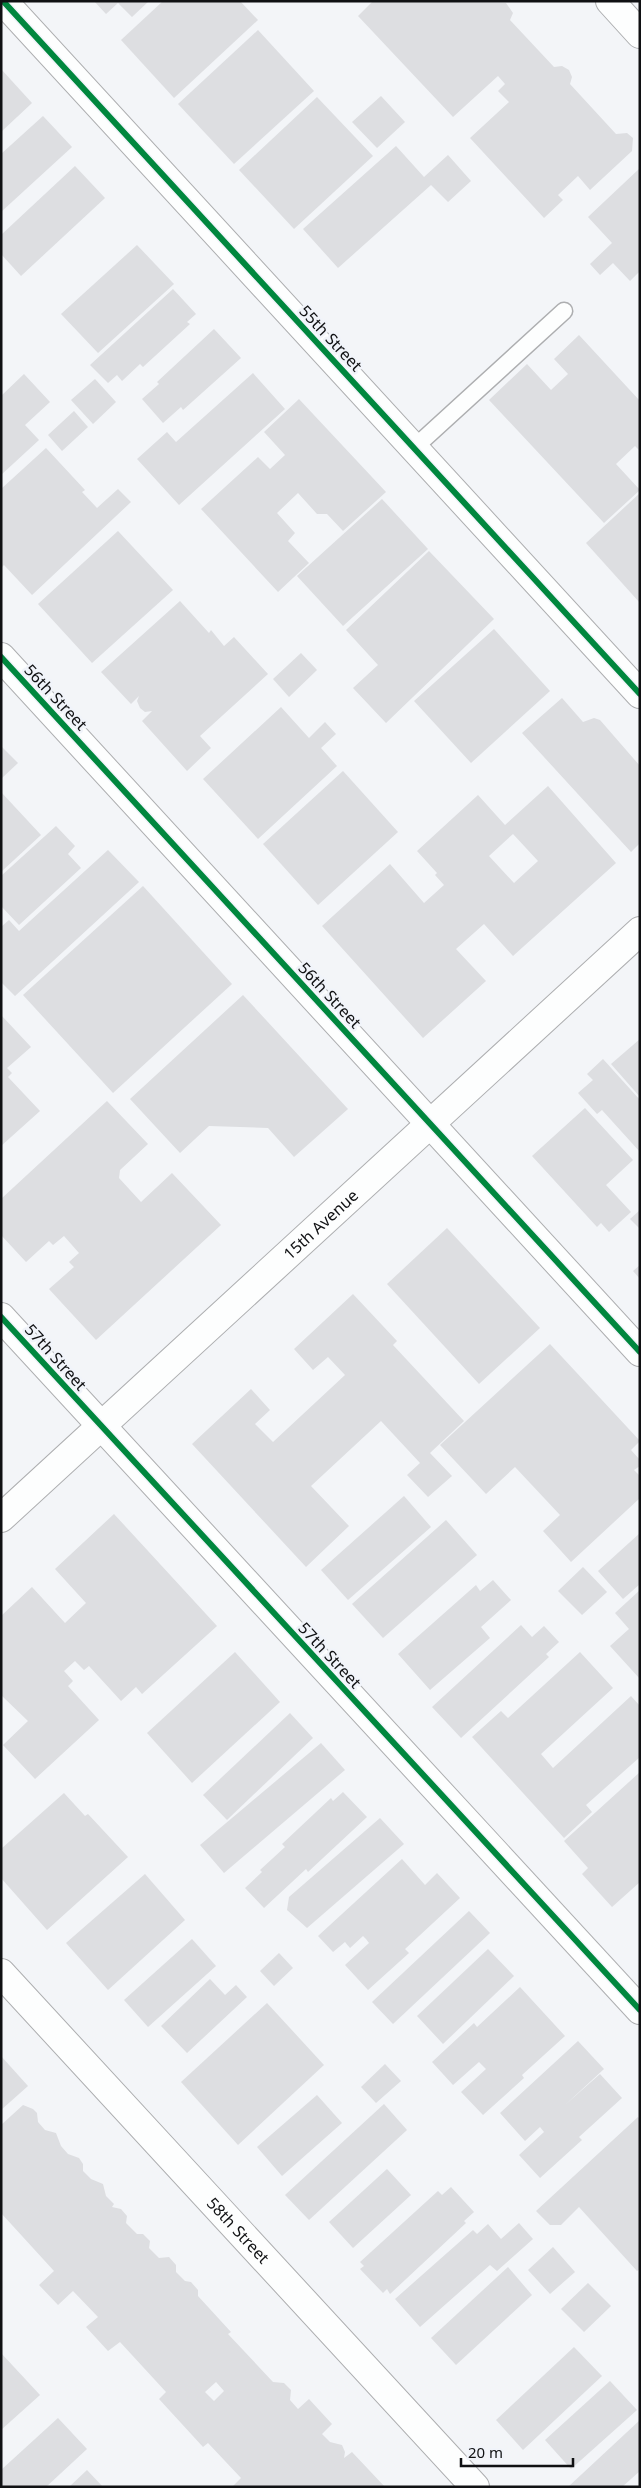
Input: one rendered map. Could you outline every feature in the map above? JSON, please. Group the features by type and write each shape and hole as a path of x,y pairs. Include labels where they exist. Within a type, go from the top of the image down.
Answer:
{"street":[{"name":"55th Street","path":"3,1 640,694"},
{"path":"610,1 640,34"},
{"name":"56th Street","path":"1,657 640,1352"},
{"name":"15th Avenue","path":"1,1518 640,930"},
{"name":"57th Street","path":"1,1317 640,2010"},
{"name":"58th Street","path":"1,1973 474,2487"}],"lane":[{"path":"414,448 564,311"}],"building":[{"path":"94,1 149,1 132,17 118,3 106,14"},
{"path":"163,1 240,1 258,20 174,98 121,40"},
{"path":"373,1 506,3 513,13 510,20 554,67 562,66 569,70 572,77 570,84 616,134 627,133 633,138 632,151 590,190 578,176 558,195 563,200 544,218 470,138 509,102 498,91 505,84 498,76 453,117 358,16"},
{"path":"258,30 314,91 234,164 178,104"},
{"path":"1,69 32,103 1,132"},
{"path":"381,96 405,122 377,148 352,122"},
{"path":"317,97 373,156 294,229 239,170"},
{"path":"43,116 72,147 1,212 1,154"},
{"path":"396,146 424,177 448,155 471,181 448,202 431,185 338,268 303,229"},
{"path":"75,166 105,198 21,276 1,254 1,235"},
{"path":"640,168 640,271 630,281 613,263 600,275 590,264 612,243 588,217"},
{"path":"137,245 174,284 98,353 61,314"},
{"path":"173,289 196,314 187,322 190,324 143,367 140,364 122,381 117,375 108,383 90,365"},
{"path":"214,329 241,358 183,410 181,407 163,423 142,399 159,384 157,382"},
{"path":"579,335 640,401 640,451 635,446 616,464 640,490 604,523 489,400 527,364 551,390 568,374 554,359"},
{"path":"253,373 285,409 179,505 137,459 167,432 176,442"},
{"path":"24,374 50,402 25,425 39,440 1,475 1,396"},
{"path":"95,379 116,402 93,424 71,400"},
{"path":"299,399 386,492 343,531 327,514 317,514 298,493 277,513 295,533 288,541 309,563 278,592 201,509 258,457 270,469 285,455 264,432"},
{"path":"74,411 88,427 62,451 48,435"},
{"path":"46,448 85,490 82,492 97,508 118,489 131,502 32,595 4,565 1,568 1,489"},
{"path":"640,493 640,603 586,543"},
{"path":"382,499 428,549 343,626 297,576"},
{"path":"118,531 173,590 92,663 38,604"},
{"path":"429,551 494,619 386,723 353,688 378,665 346,630"},
{"path":"180,601 209,633 211,630 224,646 234,637 268,674 200,736 211,748 187,771 142,721 152,711 145,712 140,708 137,701 139,696 131,704 101,672"},
{"path":"494,629 550,691 471,763 414,701"},
{"path":"301,653 317,670 289,697 273,679"},
{"path":"562,698 583,722 594,718 600,720 640,766 640,843 631,852 522,733"},
{"path":"281,707 309,738 325,722 336,734 321,748 337,766 258,839 203,779"},
{"path":"1,746 18,763 1,779"},
{"path":"343,771 398,832 318,905 263,844"},
{"path":"548,786 616,863 513,956 484,924 456,949 486,981 423,1038 322,926 390,864 424,903 444,885 435,875 437,873 417,851 478,795 505,825","holes":["513,834 538,861 514,883 489,856"]},
{"path":"1,792 41,835 1,872"},
{"path":"56,826 75,846 68,854 81,868 19,925 1,906 1,876"},
{"path":"108,850 139,882 15,996 1,982 1,927 9,920 19,931"},
{"path":"143,886 232,984 113,1093 23,995"},
{"path":"243,995 348,1109 294,1157 268,1128 209,1126 180,1153 130,1099"},
{"path":"1,1015 31,1047 7,1068 12,1073 8,1077 40,1111 1,1146"},
{"path":"640,1039 640,1097 611,1064"},
{"path":"603,1059 640,1100 640,1152 602,1110 597,1114 578,1093 593,1080 587,1074"},
{"path":"107,1101 148,1144 120,1170 119,1178 141,1202 172,1173 221,1225 96,1340 49,1289 74,1267 69,1262 79,1253 64,1236 53,1245 49,1241 26,1262 1,1235 1,1199"},
{"path":"585,1108 633,1160 606,1185 631,1212 609,1232 601,1223 597,1227 532,1156"},
{"path":"640,1210 640,1229 630,1219"},
{"path":"447,1228 540,1328 479,1384 387,1284"},
{"path":"640,1265 640,1279 633,1271"},
{"path":"353,1294 397,1341 393,1345 464,1421 430,1453 452,1476 428,1497 407,1475 420,1463 381,1421 311,1486 349,1526 306,1567 192,1444 251,1389 270,1410 255,1424 273,1442 345,1375 328,1357 313,1370 294,1349"},
{"path":"550,1344 640,1441 631,1450 640,1460 640,1466 634,1470 640,1476 640,1498 571,1562 543,1531 560,1515 515,1467 486,1494 440,1445"},
{"path":"404,1496 431,1527 348,1600 321,1570"},
{"path":"114,1514 217,1626 142,1694 136,1687 121,1701 89,1666 84,1670 75,1661 64,1671 73,1681 68,1686 99,1720 35,1779 3,1745 28,1721 1,1695 1,1616 32,1587 65,1623 86,1603 55,1569"},
{"path":"446,1520 477,1555 383,1638 352,1604"},
{"path":"640,1533 640,1584 623,1599 598,1571"},
{"path":"583,1567 607,1592 582,1615 558,1591"},
{"path":"493,1580 511,1600 481,1627 490,1638 430,1690 398,1654 476,1585 480,1591"},
{"path":"640,1590 640,1679 610,1646 629,1629 615,1613"},
{"path":"521,1625 532,1637 544,1626 559,1642 546,1654 549,1657 461,1738 432,1707"},
{"path":"235,1652 280,1702 192,1783 147,1733"},
{"path":"580,1652 613,1688 541,1754 553,1768 631,1696 640,1706 640,1757 586,1805 592,1812 564,1838 472,1737 501,1711 508,1718"},
{"path":"290,1713 313,1738 227,1820 203,1795"},
{"path":"321,1743 345,1770 224,1873 200,1845"},
{"path":"640,1772 640,1882 612,1907 582,1874 588,1868 564,1841"},
{"path":"343,1792 367,1817 308,1872 306,1869 264,1908 245,1888 262,1872 260,1870 285,1847 282,1844 331,1798 333,1801"},
{"path":"64,1793 85,1816 88,1814 128,1857 47,1930 1,1878 1,1849"},
{"path":"380,1818 404,1844 307,1928 287,1910 289,1897"},
{"path":"402,1859 425,1885 437,1873 460,1898 405,1949 409,1953 368,1990 345,1965 369,1943 366,1939 363,1936 350,1948 345,1942 333,1952 318,1936"},
{"path":"145,1874 185,1920 108,1990 66,1943"},
{"path":"469,1911 490,1933 393,2024 372,2002"},
{"path":"192,1939 216,1966 148,2027 124,2000"},
{"path":"488,1949 514,1976 443,2044 417,2016"},
{"path":"279,1953 293,1968 274,1986 260,1971"},
{"path":"210,1979 225,1995 236,1985 247,1997 187,2053 161,2026"},
{"path":"520,1987 565,2036 522,2075 524,2078 483,2115 461,2092 486,2069 479,2062 453,2085 432,2062 474,2023 477,2027"},
{"path":"267,2003 324,2065 238,2145 181,2082"},
{"path":"578,2041 604,2069 565,2105 600,2074 622,2098 579,2137 582,2140 540,2178 519,2155 544,2132 540,2127 525,2141 500,2113"},
{"path":"1,2056 28,2086 1,2110"},
{"path":"385,2064 401,2081 376,2103 361,2087"},
{"path":"317,2095 342,2123 282,2176 257,2147"},
{"path":"384,2104 407,2130 309,2220 285,2195"},
{"path":"23,2105 33,2109 37,2113 38,2122 45,2130 56,2133 61,2146 68,2154 79,2158 83,2164 83,2171 91,2179 103,2184 106,2196 114,2204 112,2207 121,2209 127,2216 126,2223 137,2234 143,2234 150,2241 149,2248 159,2258 169,2257 176,2265 176,2272 185,2281 191,2282 198,2290 198,2296 231,2332 228,2334 273,2382 284,2383 291,2390 290,2400 298,2409 309,2399 332,2424 322,2434 330,2442 342,2445 345,2452 344,2458 352,2452 385,2487 232,2487 241,2478 208,2443 203,2447 159,2399 166,2392 120,2342 108,2351 86,2327 98,2317 73,2291 58,2305 39,2285 54,2271 1,2213 1,2125","holes":["216,2382 224,2391 214,2401 205,2392"]},
{"path":"638,2117 640,2119 640,2269 637,2271 579,2207 561,2225 550,2225 536,2211"},
{"path":"387,2169 411,2195 353,2248 329,2222"},
{"path":"451,2187 474,2212 464,2221 466,2223 390,2294 387,2289 383,2293 360,2269 364,2266 360,2262 438,2191 442,2195"},
{"path":"519,2223 533,2239 497,2271 490,2265 420,2327 395,2299 473,2230 477,2234 488,2224 501,2239"},
{"path":"553,2247 575,2272 550,2294 528,2270"},
{"path":"508,2267 532,2295 456,2365 431,2338"},
{"path":"588,2283 611,2306 584,2332 561,2309"},
{"path":"574,2347 602,2376 523,2450 496,2420"},
{"path":"1,2353 40,2395 1,2430"},
{"path":"610,2381 637,2410 571,2469 545,2440"},
{"path":"58,2418 87,2449 46,2487 1,2487 1,2470"},
{"path":"640,2420 640,2471 622,2487 568,2487"},
{"path":"87,2470 103,2487 69,2487"}],"cycle path":[{"path":"3,1 640,694"},
{"path":"1,657 640,1352"},
{"path":"1,1317 640,2010"}]}
